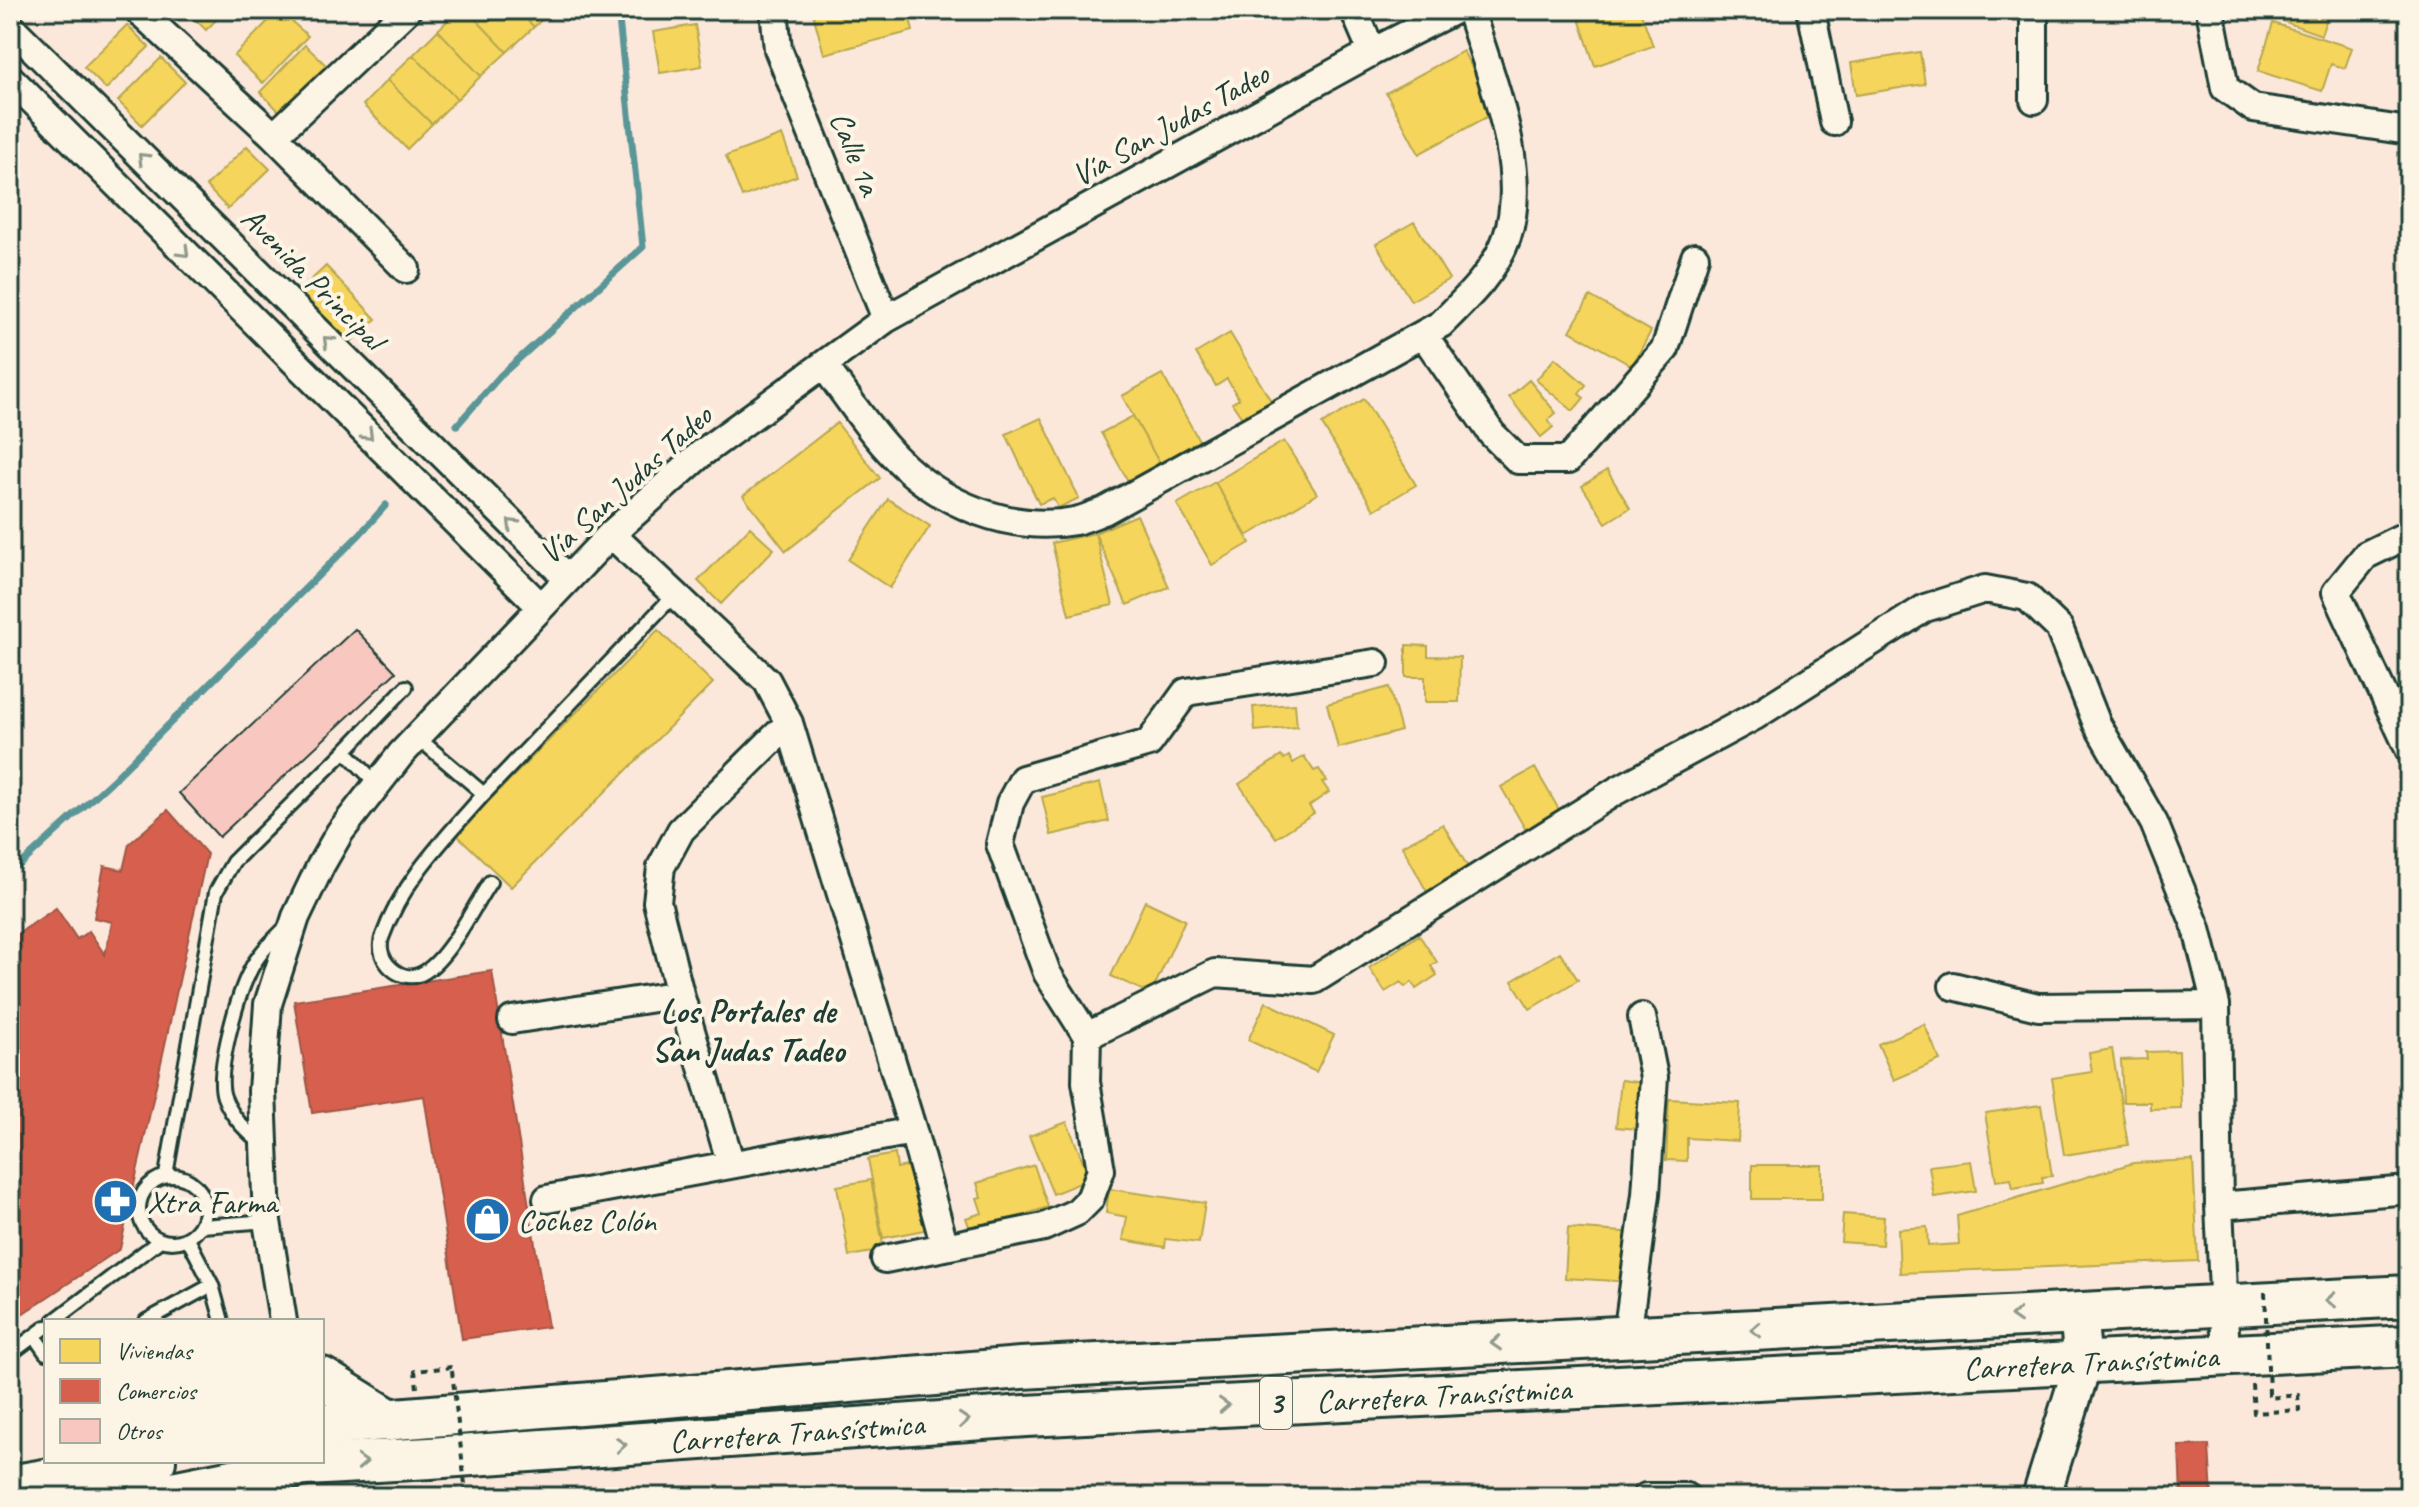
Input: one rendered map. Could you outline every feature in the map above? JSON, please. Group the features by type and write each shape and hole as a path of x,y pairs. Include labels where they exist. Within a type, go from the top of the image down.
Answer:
{"main road":[{"name":"Carretera Transístmica","path":"324,1425 1021,1368 2409,1296"},
{"name":"Carretera Transístmica","path":"324,1462 430,1458 1026,1416 2409,1346"},
{"path":"324,1379 390,1420"},
{"path":"10,1486 143,1463"},
{"name":"Carretera Transístmica","path":"147,1497 307,1463"}],"street":[{"path":"138,10 274,136 406,269"},
{"path":"274,136 407,10"},
{"name":"Calle 1a","path":"774,10 778,49 886,319"},
{"path":"1354,10 1372,52"},
{"name":"Vía San Judas Tadeo","path":"283,1319 267,1221 262,1091 268,1004 296,917 340,832 417,737 611,534 702,453 886,319 1372,52 1455,10"},
{"path":"824,366 894,456 924,483 952,500 976,511 1043,523 1076,521 1104,511 1441,324 1481,283 1507,237 1516,180 1501,111 1470,10"},
{"path":"1811,10 1834,122"},
{"path":"2034,10 2034,100"},
{"path":"2210,10 2225,88 2253,108 2409,131"},
{"name":"Avenida Principal","path":"10,26 568,579"},
{"path":"10,78 541,607"},
{"path":"1423,334 1492,434 1518,460 1568,460 1665,349 1695,257"},
{"path":"611,534 767,681 789,723 913,1131 945,1247"},
{"path":"2409,534 2366,555 2336,592 2409,749"},
{"path":"1087,1036 1215,973 1314,980 1616,791 1755,716 1925,608 1985,589 2027,597 2059,628 2097,724 2159,836 2197,929 2216,1005 2219,1206 2226,1355"},
{"path":"885,1259 1044,1227 1077,1212 1090,1199 1101,1170 1086,1082 1087,1036 1047,973 1000,844 1010,803 1023,779 1149,743 1186,692 1375,663"},
{"path":"731,1164 680,994 657,902 661,867 681,830 789,723"},
{"path":"1953,986 2038,1007 2216,1005"},
{"path":"512,1020 680,994"},
{"path":"1627,1336 1646,1194 1654,1077 1642,1017"},
{"path":"547,1199 913,1131"},
{"path":"2219,1206 2409,1190"},
{"path":"2041,1497 2083,1363 2078,1313"},
{"path":"1646,1497 1686,1497"}],"lane":[{"path":"490,882 438,962 413,977 396,973 384,960 381,942 403,893 430,855 675,594"},
{"path":"166,1175 216,892 233,862 406,687"},
{"path":"417,737 484,794"},
{"path":"345,751 377,784"},
{"path":"264,1146 241,1127 224,1096 221,1075 240,993 250,970 260,953 296,917"},
{"path":"166,1175 185,1177 200,1189 206,1208 202,1226 188,1239 174,1243 159,1241 145,1230 138,1214 140,1197 150,1183 166,1175"},
{"path":"202,1226 267,1221"},
{"path":"188,1239 212,1285 221,1319"},
{"path":"57,1319 159,1241"},
{"path":"150,1319 212,1285"},
{"path":"10,1354 44,1328"},
{"path":"34,1336 44,1350"}],"path":[{"path":"2254,1413 2299,1410 2298,1395 2269,1398 2265,1292"},
{"path":"415,1371 452,1367 465,1488 435,1493"}],"building: Viviendas":[{"path":"186,10 226,10 206,30"},
{"path":"279,10 308,36 263,83 234,56"},
{"path":"458,10 467,10 507,52 481,76 438,30"},
{"path":"467,10 518,10 534,27 507,52"},
{"path":"518,10 552,10 534,27"},
{"path":"812,10 908,10 913,31 824,54"},
{"path":"1576,10 1640,10 1653,46 1595,66"},
{"path":"2268,10 2330,10 2321,35 2266,15"},
{"path":"2273,23 2352,48 2345,68 2331,64 2322,91 2258,71"},
{"path":"127,25 149,47 106,89 84,67"},
{"path":"695,25 702,66 660,73 653,32"},
{"path":"438,30 481,76 457,99 413,55"},
{"path":"305,45 329,68 283,115 260,92"},
{"path":"1463,51 1496,112 1419,154 1386,93"},
{"path":"1920,52 1925,84 1856,95 1851,63"},
{"path":"413,55 457,99 432,124 387,80"},
{"path":"161,58 185,82 142,125 118,101"},
{"path":"387,80 432,124 407,149 363,105"},
{"path":"782,135 797,176 742,197 726,156"},
{"path":"247,146 270,169 228,209 206,186"},
{"path":"1414,222 1449,279 1411,301 1376,244"},
{"path":"326,266 376,319 346,346 297,293"},
{"path":"1590,296 1651,331 1632,366 1570,331"},
{"path":"1230,333 1271,401 1242,418 1232,403 1239,399 1227,379 1216,386 1196,353"},
{"path":"1555,358 1586,385 1579,394 1584,398 1573,411 1536,380"},
{"path":"1162,374 1200,442 1160,464 1122,396"},
{"path":"1529,380 1556,413 1548,420 1553,427 1541,437 1509,397"},
{"path":"1364,399 1416,485 1374,510 1322,424"},
{"path":"1133,416 1160,464 1128,481 1101,433"},
{"path":"1041,418 1079,498 1058,508 1053,498 1039,504 1006,434"},
{"path":"837,423 880,478 786,551 743,496"},
{"path":"1284,441 1317,494 1247,536 1215,482"},
{"path":"1607,470 1630,508 1606,523 1582,486"},
{"path":"1215,482 1250,543 1212,565 1177,504"},
{"path":"888,499 930,526 890,588 848,560"},
{"path":"1137,515 1169,587 1127,605 1095,533"},
{"path":"750,527 774,549 721,604 698,581"},
{"path":"1095,533 1113,605 1069,615 1052,543"},
{"path":"658,630 713,683 511,887 456,834"},
{"path":"1406,645 1428,646 1428,656 1460,657 1459,702 1425,702 1425,677 1406,677"},
{"path":"1389,687 1401,731 1338,748 1327,704"},
{"path":"1295,704 1297,727 1255,731 1253,707"},
{"path":"1281,756 1284,759 1289,756 1293,763 1304,756 1314,771 1319,769 1327,781 1322,782 1329,792 1309,806 1314,813 1276,838 1239,784"},
{"path":"1535,768 1561,813 1527,832 1501,787"},
{"path":"1100,783 1109,821 1051,835 1042,797"},
{"path":"1443,824 1469,869 1427,892 1402,846"},
{"path":"1145,901 1185,920 1151,994 1111,976"},
{"path":"1419,935 1437,962 1431,966 1437,975 1416,989 1412,982 1405,987 1401,982 1385,992 1369,968"},
{"path":"1560,952 1578,980 1530,1009 1512,981"},
{"path":"1266,1002 1334,1035 1316,1072 1248,1040"},
{"path":"1924,1024 1940,1060 1894,1080 1878,1044"},
{"path":"2409,1025 2409,1095 2401,1095 2400,1055 2408,1055"},
{"path":"2112,1049 2128,1145 2064,1155 2052,1078 2092,1072 2089,1053"},
{"path":"2179,1051 2181,1108 2150,1109 2150,1102 2123,1102 2121,1060 2147,1059 2146,1052"},
{"path":"1621,1080 1652,1084 1647,1130 1616,1127"},
{"path":"1669,1099 1740,1103 1738,1141 1687,1138 1687,1161 1666,1160"},
{"path":"2041,1105 2052,1176 2042,1177 2043,1183 2013,1188 2011,1179 1996,1181 1985,1113"},
{"path":"1067,1122 1090,1179 1053,1194 1029,1136"},
{"path":"895,1154 897,1168 917,1164 929,1229 883,1238 868,1159"},
{"path":"2193,1160 2198,1261 1900,1273 1898,1229 1927,1227 1928,1246 1959,1244 1957,1216 2133,1163"},
{"path":"1971,1161 1976,1191 1934,1197 1929,1166"},
{"path":"1034,1165 1048,1207 971,1232 966,1218 982,1213 977,1198 981,1197 977,1183"},
{"path":"1752,1165 1822,1165 1822,1199 1752,1199"},
{"path":"871,1180 884,1250 849,1256 837,1186"},
{"path":"1109,1189 1205,1203 1199,1243 1166,1239 1165,1247 1123,1240 1127,1217 1106,1213"},
{"path":"1843,1214 1884,1217 1882,1245 1841,1242"},
{"path":"1568,1228 1637,1233 1633,1282 1565,1278"}],"building: Comercios":[{"path":"168,810 207,854 120,1249 10,1322 10,939 56,908 77,939 89,931 105,955 112,922 94,918 104,866 123,870 129,844"},
{"name":"Cochez Colón","path":"492,971 548,1327 462,1339 424,1096 312,1113 294,1001"},
{"path":"2209,1445 2212,1497 2181,1497 2179,1446"}],"building: Otros":[{"path":"355,629 396,672 219,837 179,793"}],"waterway":[{"path":"457,425 501,375 643,247 618,10"},
{"path":"10,870 21,864 114,779 386,505"}],"place":[{"name":"Xtra Farma","path":"116,1202"},
{"name":"Cochez Colón","path":"487,1220"}],"district":[{"name":"Los Portales de San Judas Tadeo","path":"748,1030"}]}
